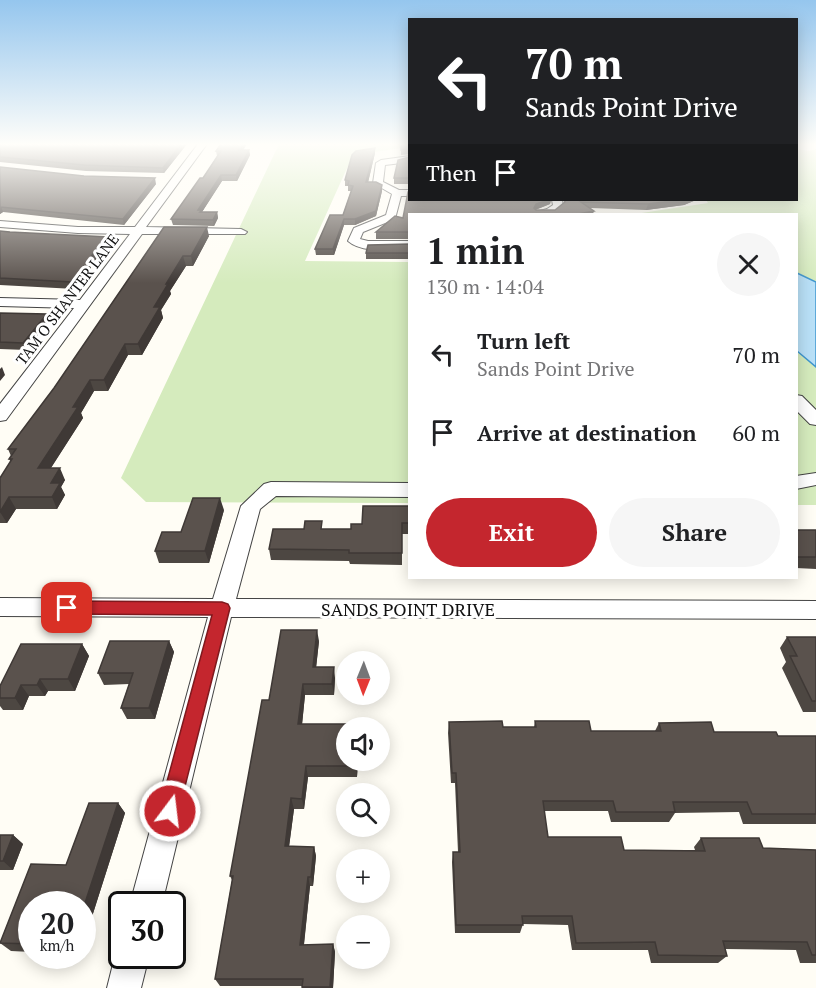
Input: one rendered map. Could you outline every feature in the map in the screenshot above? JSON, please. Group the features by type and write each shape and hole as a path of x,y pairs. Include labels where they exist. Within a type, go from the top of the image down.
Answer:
{"street":[{"name":"TAM O SHANTER LANE","path":"0,415 137,232 165,190"},
{"path":"403,193 391,217 357,230 354,241 367,245 408,245"},
{"path":"543,213 555,209 558,206 557,201"},
{"path":"0,224 137,232 241,232"},
{"path":"0,302 83,304"},
{"path":"798,402 816,420"},
{"path":"798,483 816,479"},
{"path":"149,891 222,608 251,506 271,489 408,490"},
{"name":"SANDS POINT DRIVE","path":"0,607 816,610"},
{"path":"124,988 129,969"}],"green space":[{"path":"257,190 337,190 305,261 408,262 408,503 146,502 121,478"},
{"path":"798,190 816,190 816,505 798,505 798,213 642,213 708,203 707,201 798,201"}],"water":[{"path":"798,273 816,282 816,367 798,352"}],"building":[{"path":"0,190 146,190 123,219 0,207"},
{"path":"191,190 211,190 198,210 217,212 213,220 171,219"},
{"path":"352,190 381,190 376,211 355,219 344,219 333,249 315,249 330,215 343,215"},
{"path":"408,192 408,201 545,201 536,204 534,208 536,210 555,210 565,201 672,201 648,204 581,202 594,211 583,213 408,213 408,232 376,232 395,216 403,218"},
{"path":"164,227 207,227 191,256 183,256 166,284 168,284 154,307 160,307 138,344 125,344 104,380 90,380 73,407 78,407 38,468 60,468 51,483 60,483 52,497 9,497 0,512 0,478 16,449 8,449 54,388"},
{"path":"0,231 108,237 72,282 0,278"},
{"path":"408,244 408,253 366,253 368,245"},
{"path":"0,313 47,314 23,343 0,342"},
{"path":"193,498 220,498 205,551 155,551 162,532 181,532"},
{"path":"363,506 408,506 408,523 402,523 402,553 269,549 273,529 304,529 305,521 322,521 321,529 351,529 351,524 362,524"},
{"path":"798,530 816,530 816,557 798,557"},
{"path":"281,630 317,630 313,667 334,667 332,684 303,684 298,724 336,724 336,766 306,766 302,799 291,798 285,846 314,847 300,945 333,944 330,987 302,987 303,979 215,979 233,876 230,876 262,700 269,700"},
{"path":"787,637 816,637 816,701 812,701 790,656 797,656"},
{"path":"110,641 169,641 149,708 121,708 133,673 98,673"},
{"path":"21,644 82,644 68,679 40,679 37,685 21,685 15,698 0,698 0,686"},
{"path":"502,721 503,727 536,727 535,721 589,721 591,731 661,731 659,723 711,722 714,732 776,732 778,736 816,736 816,814 752,814 747,802 673,802 675,812 616,812 613,801 543,801 548,837 621,837 624,850 705,851 701,838 759,838 763,848 816,850 816,955 812,955 807,942 723,941 727,956 658,955 655,942 576,943 572,916 522,916 523,925 456,925 453,852 460,852 456,773 452,773 449,722"},
{"path":"89,803 118,803 89,891 20,891 31,864 66,865"},
{"path":"0,835 13,835 3,861 0,861"},
{"path":"18,897 18,944 0,943"}],"route":[{"path":"67,608 222,608 170,811"}]}
